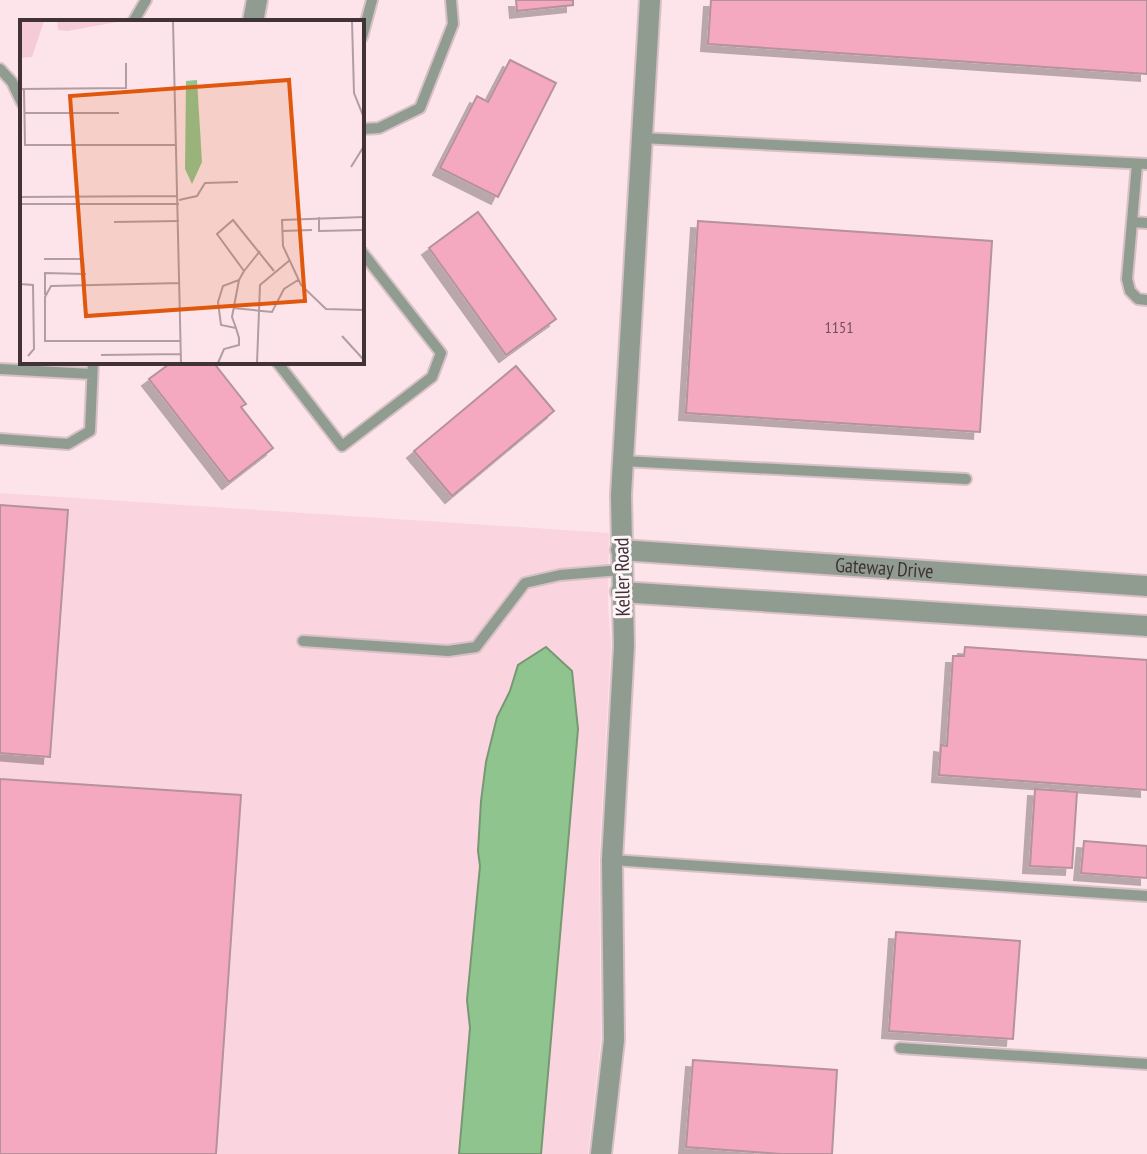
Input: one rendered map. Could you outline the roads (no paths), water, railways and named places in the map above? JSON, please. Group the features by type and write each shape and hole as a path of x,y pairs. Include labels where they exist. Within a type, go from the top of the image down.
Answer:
{"street":[{"path":"253,20 257,0"},
{"name":"Keller Road","path":"601,1154 614,1040 612,860 624,646 621,592 623,461 650,0"},
{"name":"Gateway Drive","path":"621,560 1147,586"},
{"name":"Gateway Drive","path":"621,592 1147,626"}],"lane":[{"path":"134,20 146,0"},
{"path":"364,30 372,0"},
{"path":"364,129 379,128 420,108 453,24 451,0"},
{"path":"0,69 12,82 20,99"},
{"path":"642,138 1142,164 1132,222 1127,279 1130,291 1138,299 1147,300"},
{"path":"1132,222 1147,223"},
{"path":"279,364 342,446 432,377 441,353 364,255"},
{"path":"0,439 68,444 90,431 93,364"},
{"path":"0,369 92,374"},
{"path":"623,461 966,479"},
{"path":"303,641 448,651 476,647 525,583 621,560"},
{"path":"612,860 1147,896"},
{"path":"900,1048 1147,1064"}]}
